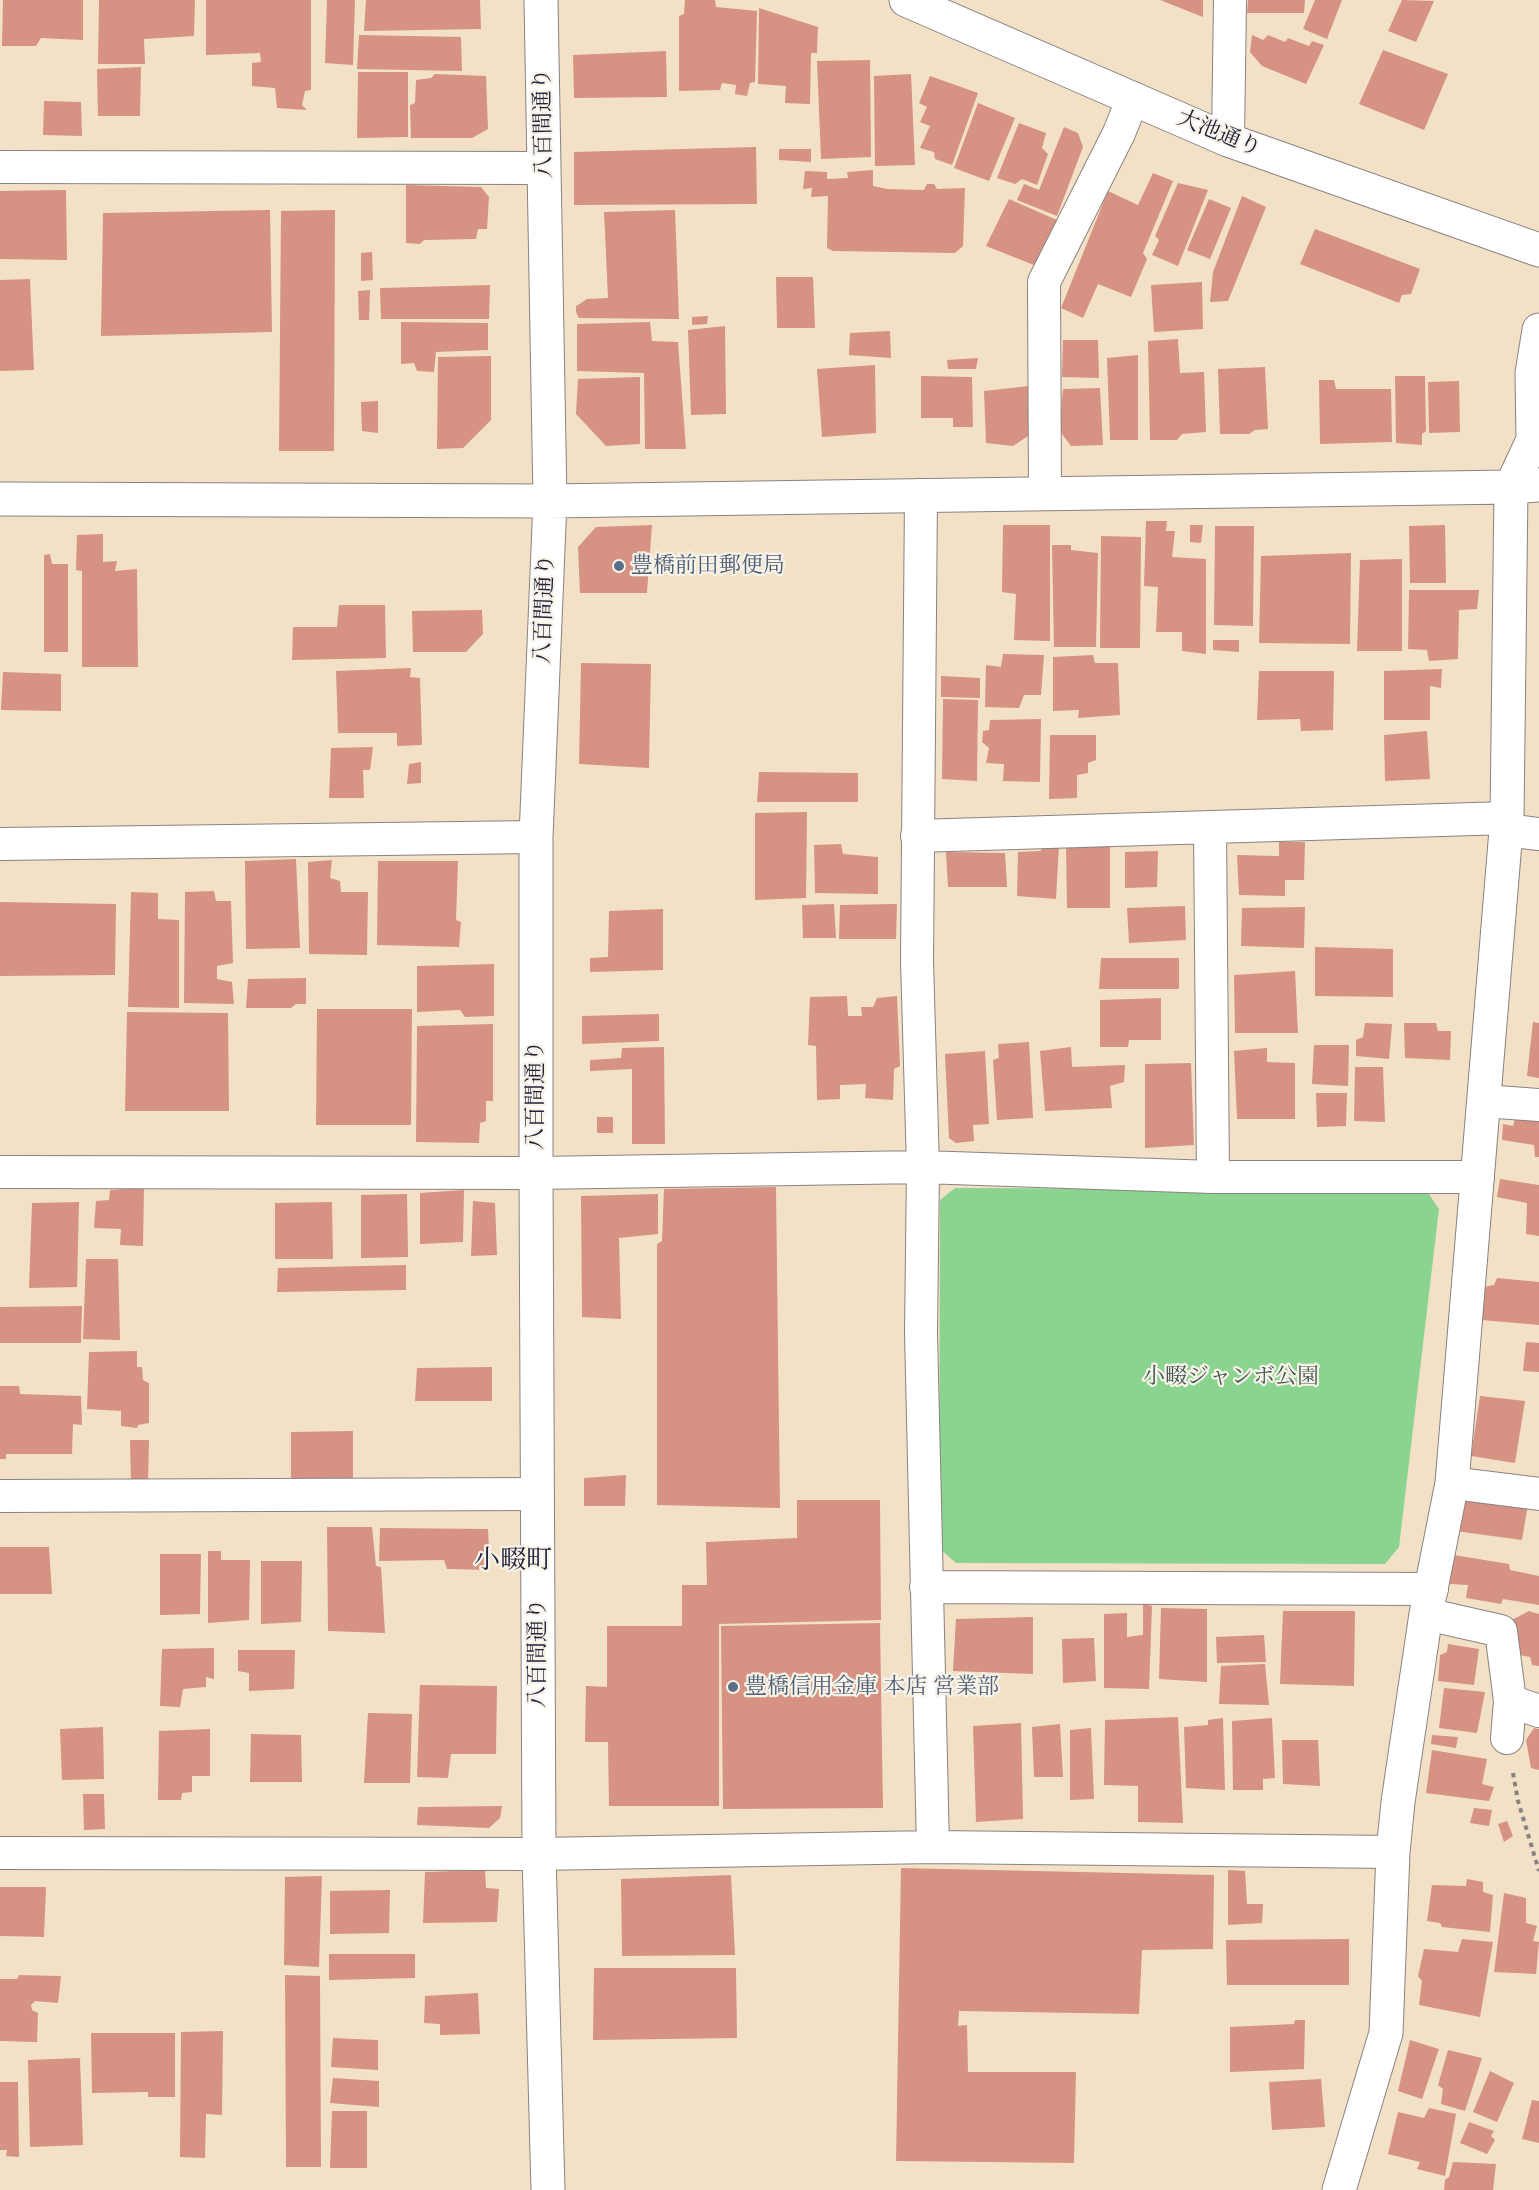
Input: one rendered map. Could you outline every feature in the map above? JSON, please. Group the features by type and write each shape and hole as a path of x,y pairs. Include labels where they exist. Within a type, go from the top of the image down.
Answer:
{"street":[{"name":"八百間通り","path":"541,0 550,501 536,837 537,1494 539,1854 548,2190"},
{"name":"大池通り","path":"906,0 1228,140 1539,250"},
{"path":"1228,140 1230,0"},
{"path":"1045,494 1044,282 1119,134 1133,99"},
{"path":"0,168 544,168"},
{"path":"1339,2190 1386,2033 1393,1852 1398,1802 1429,1601 1452,1483 1507,824 1525,486 1533,440 1532,373 1539,330"},
{"path":"0,499 550,501 1525,486"},
{"path":"921,495 917,961 923,1167 921,1333 933,1847"},
{"path":"917,836 1210,827 1507,824 1539,834"},
{"path":"1210,827 1213,1177"},
{"path":"0,844 536,837"},
{"path":"1484,1101 1539,1105"},
{"path":"0,1172 536,1173 923,1167 1213,1177 1478,1177"},
{"path":"1452,1483 1539,1494"},
{"path":"0,1496 537,1494"},
{"path":"926,1587 1429,1601 1501,1631 1524,1706 1507,1737"},
{"path":"0,1853 539,1854 933,1847 1393,1852"}],"path":[{"path":"1507,1737 1518,1801 1539,1871"}],"green space":[{"name":"小畷ジャンボ公園","path":"955,1188 1426,1190 1439,1209 1399,1547 1385,1564 956,1563 939,1548 940,1200"}],"building":[{"path":"3,0 83,0 83,40 41,38 36,46 2,46"},
{"path":"99,0 195,0 194,36 144,39 145,64 98,64"},
{"path":"206,0 311,0 311,90 305,91 302,105 307,110 277,108 275,88 252,86 252,63 261,62 260,53 206,55"},
{"path":"327,0 355,0 353,65 325,63"},
{"path":"366,0 480,0 481,29 364,31"},
{"path":"685,0 715,0 716,7 757,11 755,82 750,83 747,96 735,94 736,85 722,83 720,90 679,91 679,16 684,14"},
{"path":"1160,0 1203,0 1203,17"},
{"path":"1248,0 1305,0 1304,13 1247,13"},
{"path":"1315,0 1342,0 1327,39 1303,29"},
{"path":"1402,0 1434,1 1416,42 1388,31"},
{"path":"759,8 818,27 817,53 811,53 810,104 785,103 786,86 758,84"},
{"path":"359,35 461,37 462,71 357,69"},
{"path":"1252,35 1263,40 1268,35 1285,42 1288,38 1309,46 1312,41 1324,45 1306,84 1262,66 1250,52"},
{"path":"1383,50 1448,74 1424,130 1359,104"},
{"path":"666,51 667,97 574,98 573,55"},
{"path":"870,60 871,157 821,159 817,61"},
{"path":"141,67 140,116 98,116 97,69"},
{"path":"358,72 408,72 408,137 357,138"},
{"path":"435,74 486,76 488,129 472,138 411,138 410,105 415,103 416,80 431,78"},
{"path":"911,74 915,165 875,166 874,76"},
{"path":"930,76 978,93 952,165 935,159 934,152 920,148 930,126 920,122 927,107 919,103"},
{"path":"44,101 81,102 82,136 43,135"},
{"path":"978,103 1015,118 989,181 954,168"},
{"path":"1019,123 1046,133 1042,148 1048,154 1037,185 1022,179 1015,184 997,178"},
{"path":"1064,127 1078,133 1083,147 1057,216 1017,200 1024,184 1039,190"},
{"path":"756,147 757,204 574,205 574,152"},
{"path":"779,149 811,149 811,162 779,160"},
{"path":"873,170 873,186 887,189 924,190 927,184 934,184 937,189 965,188 963,246 955,253 833,251 827,248 828,196 811,197 812,188 803,189 805,171 827,172 827,179 848,178 847,172"},
{"path":"1153,173 1173,181 1143,253 1147,259 1131,297 1098,284 1083,318 1061,308 1108,191 1138,205"},
{"path":"1178,183 1208,190 1178,266 1152,255 1159,240 1155,236"},
{"path":"406,185 481,187 489,197 487,229 478,229 476,239 424,240 420,244 406,243"},
{"path":"66,190 67,260 0,259 0,191"},
{"path":"1242,196 1266,207 1228,301 1210,302 1213,272"},
{"path":"1009,199 1057,220 1034,265 986,246"},
{"path":"1209,199 1231,208 1210,259 1187,250"},
{"path":"270,210 272,332 101,336 103,213"},
{"path":"335,210 334,451 279,451 281,211"},
{"path":"675,210 679,319 579,318 576,306 587,299 608,298 604,212"},
{"path":"1315,229 1420,269 1411,294 1402,295 1399,303 1300,264"},
{"path":"372,252 373,280 361,281 361,253"},
{"path":"776,277 813,277 815,328 777,328"},
{"path":"30,279 34,370 0,371 0,280"},
{"path":"1202,282 1203,329 1154,332 1151,285"},
{"path":"490,285 489,319 381,319 380,288"},
{"path":"370,290 369,320 359,320 358,291"},
{"path":"708,316 707,324 692,325 692,317"},
{"path":"401,322 488,323 488,350 436,352 434,372 417,371 414,363 401,364"},
{"path":"650,322 652,341 678,342 686,449 645,449 644,373 577,371 577,324"},
{"path":"725,326 726,414 691,415 688,330"},
{"path":"890,331 891,358 849,355 850,333"},
{"path":"1178,339 1180,373 1204,372 1206,432 1182,434 1177,440 1150,440 1148,341"},
{"path":"1063,340 1098,340 1099,378 1062,377"},
{"path":"1138,355 1138,440 1110,440 1107,358"},
{"path":"491,356 491,420 463,448 437,449 438,357"},
{"path":"978,358 976,369 948,369 947,360"},
{"path":"875,365 876,433 822,437 817,369"},
{"path":"1265,367 1268,429 1255,430 1249,434 1220,434 1218,369"},
{"path":"921,376 972,377 973,427 953,427 953,418 921,418"},
{"path":"1395,376 1425,376 1426,431 1422,434 1422,445 1396,443"},
{"path":"640,377 640,444 606,446 576,414 578,379"},
{"path":"1319,380 1334,380 1336,389 1391,389 1392,442 1320,444"},
{"path":"1459,381 1460,432 1429,433 1428,382"},
{"path":"1029,386 1028,436 1013,446 986,443 984,391"},
{"path":"1100,388 1103,445 1071,446 1059,430 1063,389"},
{"path":"378,401 378,433 362,431 361,402"},
{"path":"1146,521 1167,521 1166,531 1175,531 1172,557 1206,559 1206,654 1182,651 1182,632 1156,632 1158,587 1144,586"},
{"path":"652,525 647,593 580,593 578,547 596,527"},
{"path":"1003,525 1050,525 1050,641 1014,640 1016,594 1002,592"},
{"path":"1190,525 1203,525 1201,543 1190,542"},
{"path":"1445,525 1446,583 1410,583 1409,526"},
{"path":"1215,526 1254,526 1253,626 1214,625"},
{"path":"103,534 103,562 117,561 115,571 137,569 138,667 82,667 82,571 76,570 77,535"},
{"path":"1101,536 1141,537 1140,648 1100,648"},
{"path":"1052,545 1071,545 1071,550 1098,553 1096,647 1054,647"},
{"path":"1351,553 1350,644 1259,643 1261,556"},
{"path":"50,554 52,564 68,564 68,652 44,652 44,555"},
{"path":"1402,559 1402,651 1357,651 1360,560"},
{"path":"1409,590 1479,590 1477,609 1459,610 1458,659 1429,661 1427,650 1408,649"},
{"path":"339,605 385,605 386,658 292,660 293,627 337,627"},
{"path":"482,610 483,634 466,652 413,652 412,611"},
{"path":"1213,640 1239,640 1239,652 1213,650"},
{"path":"1003,654 1044,655 1041,695 1024,695 1019,708 985,707 986,665 1001,667"},
{"path":"1093,655 1095,663 1118,663 1120,715 1078,718 1079,710 1053,711 1053,657"},
{"path":"581,663 651,664 649,768 579,764"},
{"path":"411,668 410,677 420,678 422,745 397,746 397,733 338,733 336,671"},
{"path":"1442,669 1441,688 1430,686 1430,720 1384,720 1384,671"},
{"path":"1259,671 1334,671 1333,730 1301,731 1300,719 1257,720"},
{"path":"3,672 61,674 61,711 1,710"},
{"path":"941,676 980,678 980,698 941,697"},
{"path":"943,699 978,700 977,781 942,779"},
{"path":"1041,719 1040,782 1003,781 1004,764 986,763 989,748 982,742 983,731 989,730 990,720"},
{"path":"1427,731 1430,779 1385,781 1384,735"},
{"path":"1050,735 1096,735 1096,760 1088,763 1088,773 1077,775 1077,798 1049,799"},
{"path":"373,747 370,770 363,770 364,798 329,798 331,748"},
{"path":"421,762 421,783 407,784 409,764"},
{"path":"759,772 858,773 858,802 757,802"},
{"path":"807,812 806,898 755,900 755,813"},
{"path":"1043,842 1059,845 1056,899 1017,896 1018,852 1041,851"},
{"path":"1279,842 1305,842 1304,880 1285,880 1285,896 1239,895 1237,855 1279,856"},
{"path":"841,844 843,854 878,857 878,894 815,893 814,845"},
{"path":"1110,844 1110,908 1067,908 1066,845"},
{"path":"1158,851 1157,887 1125,888 1125,852"},
{"path":"946,852 1005,853 1007,887 948,887"},
{"path":"296,859 300,948 246,949 245,861"},
{"path":"332,860 330,878 340,881 341,892 368,892 367,955 309,954 308,862"},
{"path":"378,861 458,861 456,920 461,922 459,947 377,945"},
{"path":"214,891 216,901 231,901 233,963 217,966 217,979 232,982 234,1004 184,1003 185,892"},
{"path":"131,892 158,893 158,919 179,920 179,1008 128,1007"},
{"path":"0,902 116,904 115,975 0,976"},
{"path":"834,904 836,938 803,938 802,905"},
{"path":"897,904 896,939 839,939 840,905"},
{"path":"1185,906 1186,940 1129,943 1127,908"},
{"path":"1305,907 1304,948 1241,946 1242,908"},
{"path":"663,909 663,970 590,972 590,958 608,957 609,911"},
{"path":"1315,947 1393,949 1393,997 1315,996"},
{"path":"1101,958 1179,958 1179,989 1099,989"},
{"path":"494,964 494,1016 465,1017 460,1010 417,1012 417,966"},
{"path":"1295,971 1298,1033 1235,1033 1234,975"},
{"path":"306,978 306,1004 296,1004 291,1008 246,1008 248,979"},
{"path":"847,996 848,1016 862,1016 861,1007 873,1007 877,998 897,996 900,1066 894,1069 893,1100 865,1098 866,1084 840,1085 840,1099 817,1100 816,1046 808,1045 810,997"},
{"path":"1161,998 1161,1040 1129,1040 1128,1047 1100,1047 1100,1000"},
{"path":"317,1009 412,1009 411,1125 316,1125"},
{"path":"127,1012 228,1013 229,1111 125,1111"},
{"path":"659,1014 659,1041 582,1044 582,1016"},
{"path":"1533,1022 1539,1023 1539,1078 1527,1076"},
{"path":"1365,1023 1392,1024 1389,1059 1356,1056 1356,1040 1363,1037"},
{"path":"1404,1023 1436,1023 1438,1031 1451,1031 1450,1060 1405,1058"},
{"path":"493,1024 493,1101 486,1101 486,1121 480,1123 479,1143 416,1142 417,1026"},
{"path":"1029,1042 1033,1118 997,1120 993,1060 999,1058 998,1044"},
{"path":"1314,1045 1349,1045 1348,1086 1312,1084"},
{"path":"664,1047 665,1144 632,1144 632,1069 590,1071 590,1060 621,1058 622,1048"},
{"path":"1071,1047 1072,1067 1125,1065 1124,1082 1110,1086 1112,1108 1045,1111 1040,1051"},
{"path":"1267,1048 1267,1062 1295,1063 1295,1119 1237,1119 1234,1051"},
{"path":"985,1051 989,1124 973,1125 974,1141 956,1143 949,1138 945,1054"},
{"path":"1191,1063 1194,1145 1145,1148 1145,1064"},
{"path":"1355,1067 1383,1067 1385,1122 1354,1121"},
{"path":"1316,1093 1347,1093 1346,1126 1317,1127"},
{"path":"1516,1114 1539,1117 1539,1157 1535,1157 1534,1145 1502,1140 1503,1124 1513,1126"},
{"path":"597,1117 613,1117 613,1133 597,1133"},
{"path":"1500,1179 1539,1185 1539,1236 1526,1234 1527,1203 1497,1197"},
{"path":"776,1187 780,1508 657,1505 657,1244 662,1241 664,1189"},
{"path":"144,1188 143,1246 120,1245 121,1229 94,1228 96,1201 109,1200 110,1190"},
{"path":"464,1190 463,1242 420,1244 420,1193"},
{"path":"407,1194 408,1257 361,1258 361,1195"},
{"path":"658,1194 658,1234 619,1238 621,1319 582,1317 581,1196"},
{"path":"473,1201 495,1203 497,1255 471,1256"},
{"path":"79,1202 77,1287 29,1288 32,1203"},
{"path":"332,1202 333,1259 275,1259 275,1203"},
{"path":"86,1259 118,1259 120,1340 83,1339"},
{"path":"406,1265 406,1290 277,1292 278,1268"},
{"path":"1497,1278 1539,1282 1539,1325 1482,1320 1484,1287 1494,1285"},
{"path":"82,1306 81,1343 0,1343 0,1307"},
{"path":"1526,1342 1539,1343 1539,1372 1523,1371"},
{"path":"137,1351 137,1367 142,1367 143,1380 149,1383 149,1423 138,1425 137,1428 121,1426 121,1411 87,1409 89,1352"},
{"path":"492,1367 492,1401 415,1401 417,1368"},
{"path":"0,1386 19,1386 20,1394 81,1396 82,1425 73,1424 72,1454 6,1454 6,1459 0,1459"},
{"path":"1480,1396 1525,1401 1515,1463 1471,1456"},
{"path":"353,1431 353,1478 291,1478 291,1432"},
{"path":"130,1440 149,1440 148,1483 131,1484"},
{"path":"626,1475 625,1506 584,1506 584,1478"},
{"path":"1459,1489 1529,1498 1522,1540 1455,1531"},
{"path":"797,1500 880,1500 881,1620 719,1624 719,1806 609,1806 608,1742 585,1742 586,1686 607,1687 607,1626 682,1626 682,1585 707,1585 706,1542 797,1538"},
{"path":"327,1527 372,1527 376,1566 381,1567 385,1633 328,1631"},
{"path":"380,1528 488,1529 490,1570 447,1569 444,1560 379,1561"},
{"path":"0,1547 49,1547 52,1594 0,1594"},
{"path":"208,1551 221,1551 221,1560 250,1560 249,1620 208,1623"},
{"path":"160,1554 201,1554 200,1614 160,1615"},
{"path":"1454,1555 1509,1564 1510,1570 1539,1576 1539,1605 1503,1599 1501,1604 1466,1598 1468,1585 1449,1584"},
{"path":"261,1561 302,1561 301,1622 261,1624"},
{"path":"1143,1604 1152,1606 1149,1689 1104,1688 1104,1614 1127,1613 1127,1637 1143,1635"},
{"path":"1161,1608 1207,1609 1207,1682 1159,1679"},
{"path":"1283,1611 1355,1611 1354,1686 1280,1684"},
{"path":"1529,1611 1539,1614 1539,1666 1532,1665 1530,1657 1519,1655 1508,1622"},
{"path":"1033,1617 1033,1674 953,1671 956,1619"},
{"path":"880,1623 883,1808 723,1809 721,1626"},
{"path":"1264,1635 1266,1662 1217,1663 1216,1637"},
{"path":"1094,1638 1096,1681 1063,1683 1062,1639"},
{"path":"1448,1644 1479,1649 1474,1685 1438,1681 1440,1655 1447,1652"},
{"path":"214,1648 214,1679 206,1677 206,1687 183,1689 180,1707 160,1706 162,1649"},
{"path":"238,1650 295,1650 294,1689 249,1691 249,1673 238,1671"},
{"path":"1265,1664 1269,1705 1219,1704 1221,1666"},
{"path":"420,1685 497,1686 496,1754 451,1754 448,1778 417,1777"},
{"path":"1444,1688 1485,1692 1477,1733 1439,1728"},
{"path":"368,1713 412,1714 410,1783 364,1783"},
{"path":"1178,1717 1183,1823 1138,1822 1138,1786 1104,1785 1105,1720"},
{"path":"1223,1718 1225,1790 1186,1788 1184,1727 1208,1725 1208,1720"},
{"path":"1272,1718 1275,1778 1263,1779 1263,1790 1233,1790 1232,1721"},
{"path":"1021,1723 1023,1819 976,1822 973,1726"},
{"path":"1060,1724 1063,1777 1034,1777 1032,1727"},
{"path":"103,1727 104,1779 62,1780 60,1729"},
{"path":"1091,1728 1094,1799 1070,1800 1070,1730"},
{"path":"1534,1728 1539,1729 1539,1770 1531,1768 1526,1740"},
{"path":"210,1729 210,1776 192,1776 192,1792 182,1793 181,1800 158,1800 159,1731"},
{"path":"251,1734 301,1735 302,1782 250,1782"},
{"path":"1432,1735 1458,1737 1456,1748 1431,1744"},
{"path":"1282,1740 1318,1740 1320,1786 1283,1784"},
{"path":"1432,1750 1487,1759 1482,1784 1494,1787 1489,1801 1426,1793"},
{"path":"83,1794 104,1794 105,1829 84,1830"},
{"path":"502,1806 500,1818 489,1828 417,1825 418,1807"},
{"path":"1474,1808 1492,1810 1489,1826 1470,1823"},
{"path":"1507,1821 1513,1836 1504,1842 1498,1824"},
{"path":"901,1868 1214,1875 1213,1949 1142,1950 1139,2014 959,2011 958,2026 967,2025 968,2072 1076,2072 1074,2163 896,2161"},
{"path":"485,1870 486,1888 499,1889 497,1922 423,1923 425,1872"},
{"path":"1228,1870 1245,1871 1247,1904 1263,1904 1262,1923 1228,1925"},
{"path":"731,1875 735,1955 622,1956 621,1879"},
{"path":"322,1876 319,1967 284,1965 285,1877"},
{"path":"1467,1879 1483,1882 1483,1892 1493,1895 1490,1932 1442,1927 1440,1923 1427,1921 1432,1885 1466,1886"},
{"path":"0,1887 46,1887 44,1937 0,1936"},
{"path":"390,1890 389,1933 330,1934 330,1891"},
{"path":"1504,1893 1526,1898 1526,1923 1537,1926 1533,1941 1539,1942 1536,1974 1494,1972"},
{"path":"1349,1939 1349,1985 1227,1985 1226,1940"},
{"path":"1462,1939 1493,1942 1480,2017 1419,2005 1422,1981 1418,1976 1424,1949 1458,1952"},
{"path":"329,1954 415,1954 415,1978 329,1980"},
{"path":"594,1968 736,1968 737,2038 593,2040"},
{"path":"19,1975 61,1976 58,2003 35,2001 31,2005 32,2010 38,2013 37,2042 0,2041 0,1979 17,1979"},
{"path":"285,1975 320,1976 321,2167 286,2167"},
{"path":"478,1993 480,2034 440,2035 440,2024 424,2023 425,1996"},
{"path":"1295,2020 1305,2020 1304,2069 1230,2072 1230,2027 1294,2024"},
{"path":"223,2031 222,2115 206,2114 205,2158 180,2157 181,2032"},
{"path":"91,2033 175,2033 175,2097 148,2097 148,2092 92,2093"},
{"path":"333,2038 378,2040 378,2070 331,2067"},
{"path":"1410,2040 1439,2049 1422,2099 1398,2091"},
{"path":"1448,2050 1482,2058 1465,2111 1441,2104 1443,2089 1438,2085"},
{"path":"80,2058 83,2145 30,2147 28,2060"},
{"path":"1490,2071 1514,2083 1497,2122 1473,2112"},
{"path":"333,2078 379,2081 379,2107 330,2103"},
{"path":"1321,2079 1325,2127 1272,2130 1269,2082"},
{"path":"0,2082 18,2082 19,2157 6,2156 7,2150 0,2150"},
{"path":"1532,2100 1539,2101 1539,2143 1522,2139"},
{"path":"1429,2108 1456,2114 1445,2176 1417,2169 1420,2162 1388,2154 1398,2112 1424,2118"},
{"path":"332,2111 367,2111 367,2168 330,2168"},
{"path":"1469,2122 1494,2131 1491,2136 1495,2140 1487,2154 1460,2143"},
{"path":"1453,2162 1496,2164 1493,2190 1444,2190 1445,2180 1449,2177"}],"place":[{"name":"豊橋前田郵便局","path":"619,566"},
{"name":"豊橋信用金庫 本店 営業部","path":"733,1687"}],"district":[{"name":"小畷町","path":"513,1561"}]}
